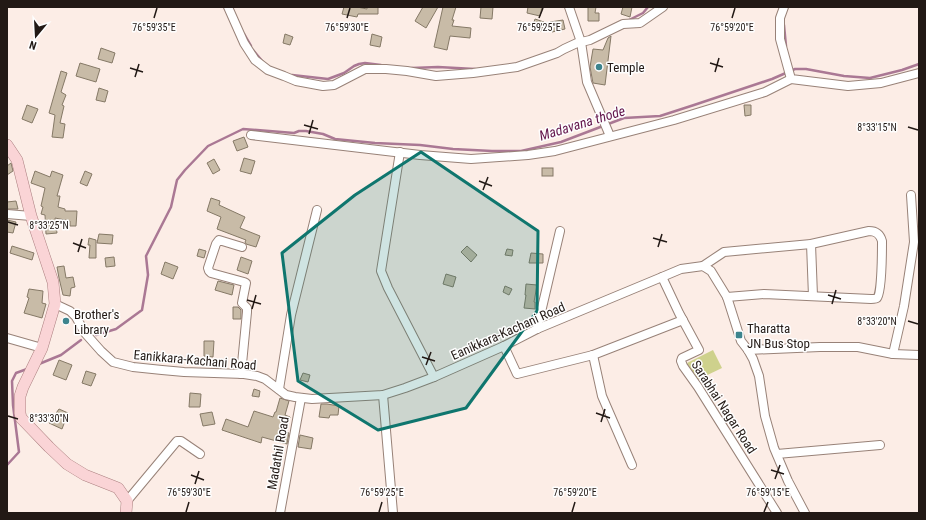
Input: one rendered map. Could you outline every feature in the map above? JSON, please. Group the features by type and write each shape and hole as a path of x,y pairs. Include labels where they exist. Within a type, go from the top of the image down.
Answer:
{"main road":[{"path":"9,152 17,160 31,216 53,282 55,304 42,348 20,396 20,413 22,418 67,464 85,475 118,488 128,501 126,513"}],"street":[{"path":"228,7 244,43 255,60 268,70 296,81 323,86 334,85 365,69 406,70 436,76 473,74 516,68 557,53 564,48 592,39 623,24 640,23 663,7"},
{"path":"569,7 581,42 587,82 610,136"},
{"path":"784,7 780,18 780,39 791,79"},
{"path":"251,135 471,159 528,155 555,151 674,120 765,92 791,79 848,86 882,83 919,73"},
{"path":"400,152 381,271 388,288 434,377"},
{"path":"893,354 904,306 914,242 911,195"},
{"path":"279,389 291,315 317,210"},
{"path":"7,214 31,216"},
{"path":"537,329 560,231"},
{"path":"727,297 764,294 871,299 877,298 881,278 881,238 877,232 869,231 811,244 724,252 703,266 711,271 727,297 741,341 753,359 759,376 765,416 777,454 788,481 805,513"},
{"path":"241,374 247,312 247,308 242,303 246,283 211,273 208,268 216,244 219,240 242,247"},
{"path":"811,244 813,296"},
{"name":"Eanikkara-Kachani Road","path":"55,304 70,311 76,317 84,333 113,362 133,367 162,370 256,376 266,379 286,395 301,398 312,399 383,395 434,377 504,346 537,329 681,269 703,266"},
{"name":"Sarabhai Nagar Road","path":"662,277 699,350 682,358 680,361 698,387 776,513"},
{"path":"504,346 517,374 593,355 683,320"},
{"path":"7,338 42,348"},
{"path":"748,350 858,347 893,354 919,355"},
{"path":"593,355 602,396 632,465"},
{"path":"383,395 393,513"},
{"name":"Madathil Road","path":"280,513 301,398"},
{"path":"128,501 177,441 181,441 200,454"},
{"path":"777,454 880,445"}],"highlighted area":[{"path":"421,152 538,231 537,311 466,408 378,430 298,381 282,253 355,195"}],"green space":[{"path":"713,350 722,368 697,380 687,363"}],"building":[{"path":"344,7 367,9 367,7 378,7 378,14 358,14 357,17 342,14"},
{"path":"423,7 438,7 426,28 415,21"},
{"path":"443,7 456,7 452,20 454,20 452,26 471,28 470,38 450,36 447,50 434,47"},
{"path":"481,7 493,7 492,19 480,18"},
{"path":"528,7 542,7 540,16 527,13"},
{"path":"588,7 596,7 595,13 599,13 599,21 588,21"},
{"path":"623,7 632,7 630,17 621,14"},
{"path":"535,19 544,22 541,31 532,28"},
{"path":"563,20 565,29 552,32 550,22"},
{"path":"285,34 293,37 290,45 283,43"},
{"path":"372,34 382,37 380,47 370,45"},
{"name":"Temple","path":"611,36 605,85 593,83 590,67 593,49 603,50 608,38"},
{"path":"101,48 115,53 112,63 98,59"},
{"path":"80,63 100,69 96,82 76,76"},
{"path":"61,71 67,73 61,92 66,95 62,105 64,106 60,123 65,124 63,138 52,137 55,115 49,113"},
{"path":"99,88 108,91 105,102 96,100"},
{"path":"27,105 38,109 32,123 22,119"},
{"path":"744,105 751,105 751,115 745,116"},
{"path":"244,137 248,147 237,151 233,141"},
{"path":"244,158 255,161 251,174 240,171"},
{"path":"214,159 220,170 213,174 207,163"},
{"path":"11,163 13,171 7,175 7,166"},
{"path":"542,168 553,168 553,176 542,176"},
{"path":"35,171 50,177 52,171 63,175 57,196 60,196 58,207 65,209 65,211 77,211 76,226 70,226 70,221 55,218 57,233 46,234 45,215 41,214 43,207 41,206 45,188 31,183"},
{"path":"85,171 92,174 87,186 80,183"},
{"path":"211,198 220,201 219,205 245,217 240,228 260,236 256,247 246,244 246,240 217,229 221,217 207,211"},
{"path":"16,201 18,209 7,209 7,202"},
{"path":"7,220 16,222 13,233 7,232"},
{"path":"99,234 113,235 112,244 97,243"},
{"path":"89,238 96,240 96,258 89,258"},
{"path":"12,246 34,253 32,260 10,253"},
{"path":"467,246 477,255 471,262 461,252"},
{"path":"199,249 206,251 204,258 197,256"},
{"path":"507,249 513,250 512,256 505,255"},
{"path":"531,253 543,254 543,263 529,263"},
{"path":"114,257 115,266 106,267 105,258"},
{"path":"241,257 252,261 248,274 237,270"},
{"path":"165,262 178,267 173,279 161,274"},
{"path":"64,266 66,278 73,277 75,287 71,288 70,296 63,295 59,278 57,267"},
{"path":"446,274 456,277 453,287 443,284"},
{"path":"218,281 234,285 232,295 215,290"},
{"path":"526,284 537,285 534,302 535,309 524,308"},
{"path":"505,286 512,289 509,295 503,292"},
{"path":"29,289 43,291 42,303 46,304 42,318 24,313 29,298 27,297"},
{"path":"233,307 238,307 241,310 241,319 233,319"},
{"name":"Brother's Library","path":"66,317 69,318 69,324 66,325 63,324 62,321 63,318"},
{"path":"204,341 214,341 213,357 204,356"},
{"path":"59,360 72,365 66,380 53,375"},
{"path":"86,371 96,374 91,386 82,383"},
{"path":"303,373 310,375 308,382 300,380"},
{"path":"254,389 260,391 259,397 252,396"},
{"path":"190,393 201,394 200,407 189,407"},
{"path":"280,398 289,401 285,415 290,417 285,432 289,433 287,444 262,437 261,443 222,430 226,419 248,427 254,411 273,417"},
{"path":"321,404 339,406 338,415 330,415 329,418 319,417"},
{"path":"59,409 68,413 62,429 49,423"},
{"path":"212,412 215,424 203,426 200,414"},
{"path":"300,435 313,438 311,449 298,447"}],"waterway":[{"path":"627,21 643,13 648,7"},
{"path":"784,25 786,46"},
{"path":"244,34 251,46"},
{"path":"253,50 263,62"},
{"path":"292,75 328,79 344,73 359,64 365,63 381,65"},
{"name":"Madavana thode","path":"96,335 116,329 142,310 148,275 146,256 171,207 177,180 208,146 243,129 294,133 306,131 323,134 335,139 375,143 420,145 453,149 521,151 561,142 624,118 660,116 772,79 795,69 806,69 844,76 870,78 919,64"},
{"path":"412,68 438,67 475,69"},
{"path":"39,364 61,355 81,340"},
{"path":"7,465 19,452 13,405 12,381 16,373 27,369"}],"place":[{"name":"Temple","path":"599,67"},
{"name":"Brother's Library","path":"66,321"},
{"name":"Tharatta JN Bus Stop","path":"739,335"}]}
